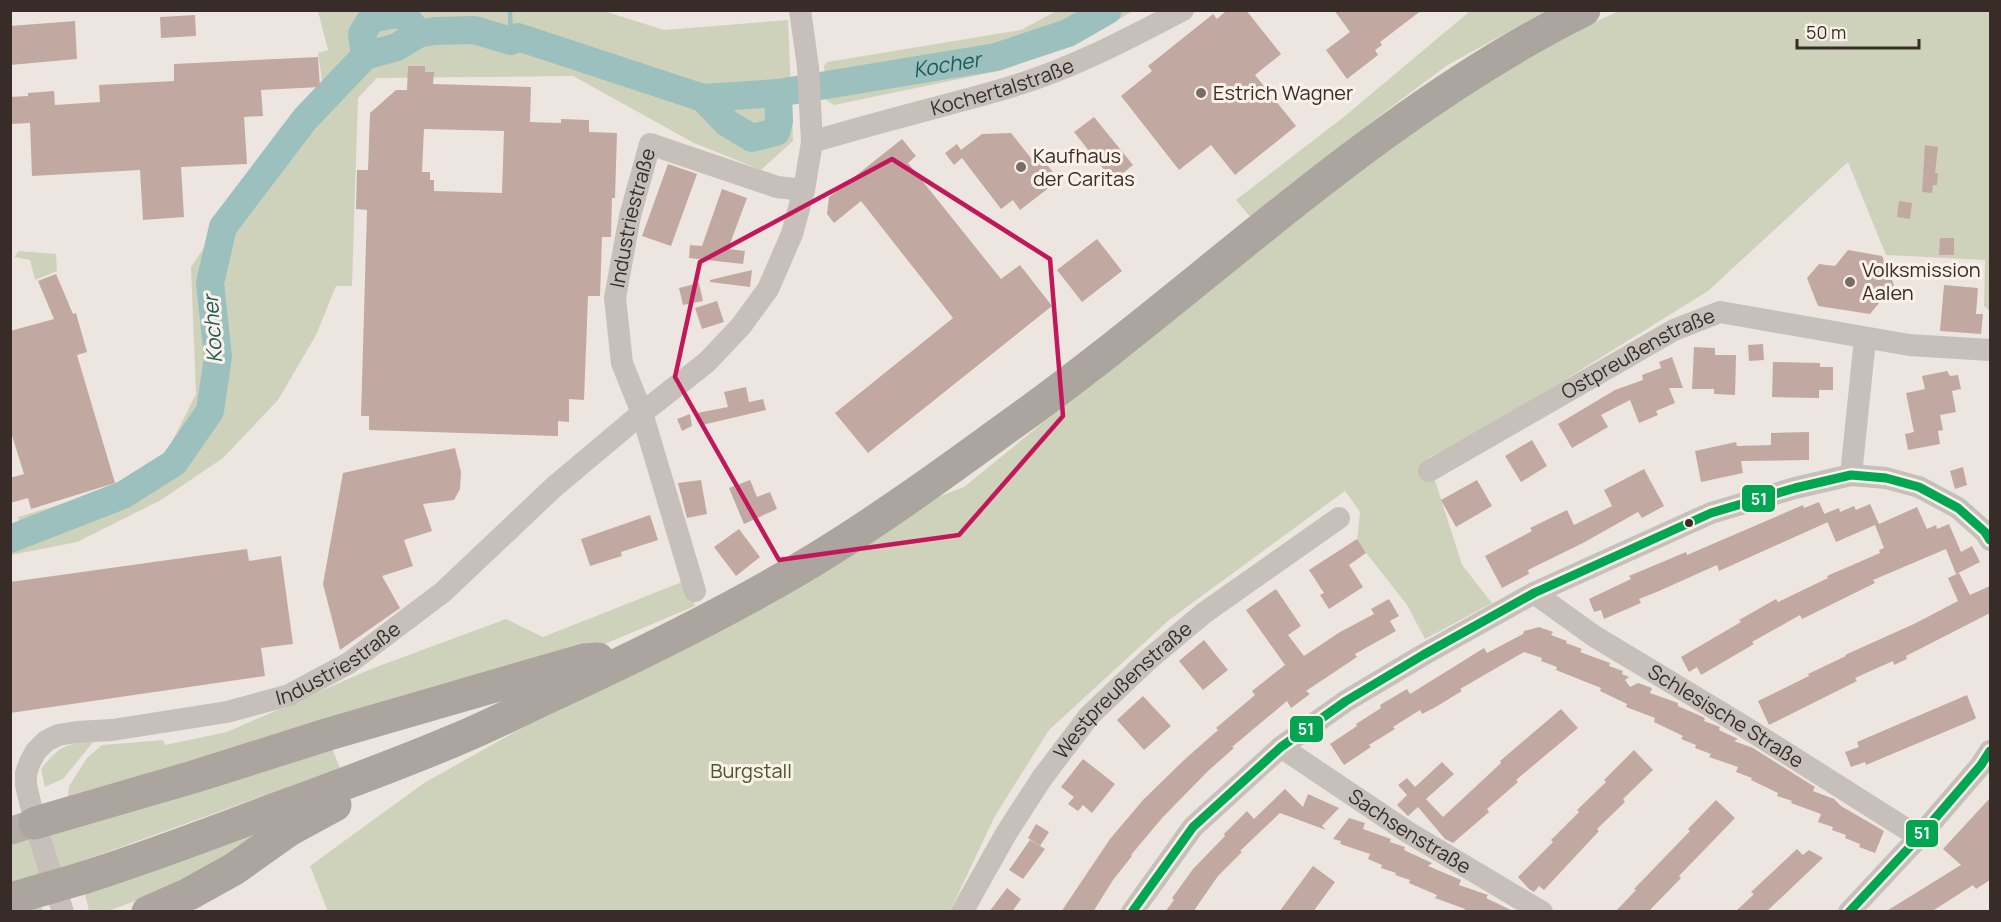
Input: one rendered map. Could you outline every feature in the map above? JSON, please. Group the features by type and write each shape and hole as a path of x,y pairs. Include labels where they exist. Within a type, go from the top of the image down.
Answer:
{"highway":[{"path":"148,912 189,894 234,869 289,830 456,740 642,653 703,610 801,568 901,502 1013,423 1406,117 1461,79 1522,42 1584,10"},
{"path":"23,827 182,781 329,734 584,660 642,653"},
{"path":"21,896 146,858 456,740"}],"street":[{"name":"Industriestraße","path":"63,912 23,827 26,773 36,751 46,741 58,735 112,730 227,712 289,695 349,663 443,592 554,487 707,362 741,327 768,289 792,234 804,190 812,142 808,67 800,10"},
{"name":"Kochertalstraße","path":"812,142 878,122 1009,88 1104,51 1184,10"},
{"name":"Industriestraße","path":"703,610 642,413 622,363 615,298 630,216 650,144 777,187 804,190"},
{"name":"Ostpreußenstraße","path":"1429,471 1674,330 1720,312 1865,339 1908,345 1990,350"},
{"path":"1851,475 1865,339"},
{"path":"1132,912 1193,827 1281,747 1356,696 1423,655 1534,593 1711,513 1795,488 1851,475 1886,478 1919,487 1958,508 1985,532 1990,540"},
{"name":"Westpreußenstraße","path":"962,912 1006,832 1042,778 1089,716 1148,660 1204,613 1339,518"},
{"name":"Schlesische Straße","path":"1534,593 1594,636 1745,727 1919,837"},
{"name":"Sachsenstraße","path":"1281,747 1406,831 1542,912"},
{"path":"1849,912 1919,837 1981,765 1990,751"}],"highlighted area":[{"path":"892,159 1050,259 1063,416 959,535 779,560 675,377 700,262"}],"green space":[{"path":"1058,10 1133,11 1104,28 1003,70 834,105 826,100 824,66 827,62 1021,30"},
{"path":"318,11 604,11 664,30 788,20 793,141 761,170 694,143 573,76 377,78 358,98 352,286 336,286 316,335 278,400 223,458 161,500 77,542 11,555 10,530 22,539 24,538 18,517 155,476 196,394 191,267 289,120 323,87 318,53 328,50","holes":["348,61 353,81 336,97 332,76"]},
{"path":"1470,11 1546,11 1446,66 1378,117 1252,219 1236,200 1345,116"},
{"name":"Burgstall","path":"1619,11 1990,11 1990,311 1984,306 1985,260 1886,255 1848,162 1708,291 1484,430 1428,458 1462,565 1492,603 1425,639 1407,605 1357,541 1360,512 1345,491 1169,620 1049,730 995,816 950,911 325,911 327,909 310,866 424,783 922,503 964,487 1387,142 1531,51"},
{"path":"19,251 56,254 57,271 35,280 30,260 14,257"},
{"path":"687,580 695,606 600,646 68,799 69,786 87,758 102,745 163,740 165,745 227,732 371,669 506,619 543,637"},
{"path":"94,741 63,779 45,787 41,769 58,751 76,743"},
{"path":"330,744 340,768 74,864 33,876 43,911 11,911 10,842"},
{"path":"275,824 177,886 108,911 89,911 84,890"}],"building":[{"name":"Estrich Wagner","path":"1227,10 1246,10 1281,54 1255,75 1296,126 1235,175 1211,145 1179,170 1121,96 1152,71 1148,66 1213,14 1217,19"},
{"path":"1334,10 1422,10 1380,42 1382,45 1375,50 1378,55 1347,79 1326,50 1350,32"},
{"path":"195,15 196,36 161,38 160,17"},
{"path":"75,21 77,59 10,65 10,26"},
{"path":"318,57 320,87 261,90 263,116 244,117 247,164 181,167 184,217 143,220 140,170 32,176 30,123 10,124 10,97 28,96 28,93 54,91 55,105 100,102 99,85 174,81 174,64"},
{"path":"408,66 425,66 425,72 434,72 433,84 531,87 530,122 561,123 561,119 589,120 589,132 617,133 611,237 602,237 600,296 588,296 584,400 569,399 569,422 558,421 558,436 369,430 369,416 361,416 367,210 356,209 357,170 368,170 370,113 396,90 407,90","holes":["424,129 504,131 502,193 434,191 434,180 430,180 430,172 422,172"]},
{"path":"1094,117 1133,165 1113,181 1074,132"},
{"path":"1011,133 1034,162 1041,157 1059,180 1020,210 1013,200 1001,209 962,158 954,165 945,153 957,144 961,150 982,134"},
{"path":"902,139 916,156 908,163 1001,279 1020,265 1052,306 868,453 835,413 953,318 861,201 834,223 827,214 829,197"},
{"path":"1925,145 1938,147 1935,173 1938,173 1937,185 1933,185 1932,193 1922,192"},
{"path":"668,164 697,174 671,246 642,236"},
{"path":"722,189 747,198 728,249 745,251 743,264 689,258 690,245 702,246"},
{"path":"1899,201 1912,203 1910,219 1897,217"},
{"path":"1940,238 1954,238 1954,255 1939,255"},
{"path":"1097,239 1122,271 1082,302 1057,270"},
{"name":"Volksmission Aalen","path":"1848,250 1882,256 1894,285 1870,314 1818,306 1807,278 1819,264 1835,266"},
{"path":"752,270 750,287 710,282 710,280"},
{"path":"56,274 73,314 76,313 87,352 77,355 115,483 31,509 28,498 10,503 10,478 24,474 10,429 10,331 54,319 38,281"},
{"path":"699,283 703,301 683,305 679,288"},
{"path":"1944,285 1978,288 1976,314 1983,314 1981,334 1940,331"},
{"path":"717,301 724,322 702,329 695,308"},
{"path":"1763,344 1764,360 1749,361 1748,345"},
{"path":"1694,347 1715,348 1715,355 1736,355 1735,395 1714,394 1714,389 1692,389"},
{"path":"1672,357 1683,388 1669,388 1675,403 1656,411 1658,415 1639,423 1630,400 1601,415 1608,427 1572,448 1558,424 1615,390 1643,380 1642,375 1661,368 1659,362"},
{"path":"1773,362 1820,363 1820,367 1833,367 1833,390 1819,390 1819,398 1772,397"},
{"path":"1947,371 1950,376 1958,375 1961,389 1952,391 1956,412 1940,415 1943,430 1938,431 1940,444 1908,450 1905,434 1914,432 1906,393 1925,389 1922,376"},
{"path":"746,387 749,402 763,399 766,410 702,425 697,413 728,407 724,392"},
{"path":"690,414 692,426 682,431 677,419"},
{"path":"1809,432 1809,460 1741,461 1743,473 1701,482 1695,451 1736,442 1737,446 1771,445 1771,433"},
{"path":"1532,440 1547,466 1521,482 1505,456"},
{"path":"455,448 461,472 460,489 454,500 423,504 432,531 404,540 413,566 382,576 400,608 340,650 323,584 343,473"},
{"path":"1963,467 1967,485 1955,489 1950,471"},
{"path":"1644,469 1664,506 1642,518 1638,512 1528,570 1529,574 1502,588 1485,556 1532,531 1530,528 1567,510 1574,525 1612,506 1604,490"},
{"path":"701,480 707,514 687,518 678,483"},
{"path":"750,480 757,497 770,492 777,509 744,524 729,488"},
{"path":"1477,480 1492,506 1456,527 1441,500"},
{"path":"1819,502 1828,522 1719,571 1717,565 1639,599 1641,603 1604,619 1601,610 1594,612 1589,599 1631,579 1629,576 1686,552 1687,555 1803,505 1804,508"},
{"path":"1870,504 1879,524 1917,507 1927,529 1936,525 1937,529 1949,524 1961,552 1972,546 1980,562 1956,574 1946,549 1873,580 1875,583 1802,619 1800,615 1701,675 1697,667 1689,672 1681,657 1741,622 1739,620 1776,599 1778,602 1828,578 1827,576 1880,553 1879,550 1884,548 1875,525 1836,542 1824,514 1839,508 1840,512 1854,506 1856,510"},
{"path":"650,515 658,540 621,552 622,556 590,566 581,539"},
{"path":"739,529 760,557 736,576 714,547"},
{"path":"1357,539 1366,553 1349,565 1363,587 1329,609 1320,595 1324,593 1309,570"},
{"path":"247,549 249,561 281,556 293,644 261,648 265,676 10,713 10,582"},
{"path":"1959,573 1970,595 1990,586 1990,613 1906,656 1907,659 1894,665 1893,661 1855,678 1857,681 1769,725 1758,701 1845,655 1958,601 1948,578"},
{"path":"1276,589 1301,626 1288,635 1304,656 1340,632 1374,614 1371,609 1389,599 1399,616 1390,621 1396,631 1355,654 1357,657 1306,691 1310,694 1291,708 1287,701 1232,747 1234,748 1163,817 1131,855 1093,912 1061,912 1110,839 1143,800 1218,730 1216,728 1255,695 1252,691 1285,665 1246,610"},
{"path":"1539,627 1553,632 1551,635 1567,641 1566,643 1582,649 1580,652 1610,663 1609,666 1623,671 1622,674 1629,677 1625,680 1630,687 1638,683 1652,688 1650,693 1678,703 1678,706 1703,717 1704,721 1720,727 1719,730 1738,739 1734,741 1753,748 1815,787 1813,791 1834,799 1841,806 1884,831 1875,853 1859,847 1860,844 1845,838 1846,835 1832,830 1833,827 1818,822 1821,814 1777,796 1778,793 1736,772 1738,767 1709,757 1711,754 1681,739 1683,736 1654,722 1655,718 1626,707 1627,704 1600,691 1601,688 1556,670 1557,667 1541,661 1542,658 1524,652 1460,689 1462,691 1434,708 1422,714 1420,710 1393,727 1395,729 1369,745 1371,747 1344,765 1330,744 1381,708 1380,705 1407,689 1410,694 1484,648 1487,653 1523,634 1524,631"},
{"path":"1204,640 1228,670 1203,690 1179,661"},
{"path":"1967,695 1976,718 1973,720 1866,765 1865,762 1851,767 1845,752 1859,747 1857,742"},
{"path":"1143,696 1171,726 1144,750 1117,720"},
{"path":"1561,709 1578,728 1516,780 1518,782 1487,809 1489,812 1453,843 1445,839 1418,807 1408,816 1397,805 1407,795 1398,785 1407,778 1415,787 1442,762 1454,774 1426,799 1443,817 1501,763 1500,761"},
{"path":"1634,750 1653,770 1623,799 1625,802 1597,829 1599,831 1544,890 1539,886 1534,892 1529,889 1518,877 1553,842 1551,840 1579,812 1577,810"},
{"path":"1083,759 1115,784 1092,813 1083,805 1078,811 1068,804 1074,797 1061,787"},
{"path":"1285,789 1303,807 1308,794 1339,808 1322,826 1326,830 1280,813 1240,851 1242,852 1218,876 1193,912 1165,912 1193,869 1225,836 1224,834 1247,811 1254,819"},
{"path":"1990,798 1990,880 1976,889 1973,885 1931,912 1885,912 1961,865 1943,849"},
{"path":"1716,800 1735,818 1679,876 1681,878 1648,912 1615,912 1690,831 1688,829"},
{"path":"1349,818 1365,823 1363,829 1391,839 1390,842 1405,847 1404,850 1432,863 1428,866 1461,880 1459,885 1488,895 1486,898 1515,912 1464,912 1465,909 1435,898 1437,895 1409,883 1410,880 1395,875 1396,873 1381,868 1382,865 1368,859 1370,854 1340,844 1341,841 1333,839"},
{"path":"1036,824 1049,832 1040,846 1028,838"},
{"path":"1030,840 1045,849 1023,879 1009,870"},
{"path":"1797,849 1803,855 1809,850 1823,858 1766,912 1735,912 1754,894 1751,892"},
{"path":"1313,866 1335,882 1313,912 1279,912"},
{"path":"1007,888 1021,899 1012,912 989,912"}],"waterway":[{"path":"510,10 511,41"},
{"name":"Kocher","path":"10,539 123,495 174,463 210,411 218,357 210,283 223,227 305,119 365,56 397,47 418,34 434,31 474,30 511,41 518,37 703,98 778,93 996,57 1068,33 1108,10"},
{"name":"Kocher","path":"365,56 362,34 371,19 398,15 408,20 418,34"},
{"name":"Kocher","path":"703,98 727,123 752,138 776,132 779,121 778,93"}],"transit line":[{"name":"51","path":"1132,912 1193,827 1281,747 1346,701 1534,593 1711,513 1795,488 1851,475 1886,478 1919,487 1958,508 1985,532 1990,540"},
{"name":"51","path":"1849,912 1919,837 1981,765 1990,751"}],"place":[{"name":"Estrich Wagner","path":"1201,93"},
{"name":"Kaufhaus der Caritas","path":"1021,167"},
{"name":"Volksmission Aalen","path":"1850,282"}]}
